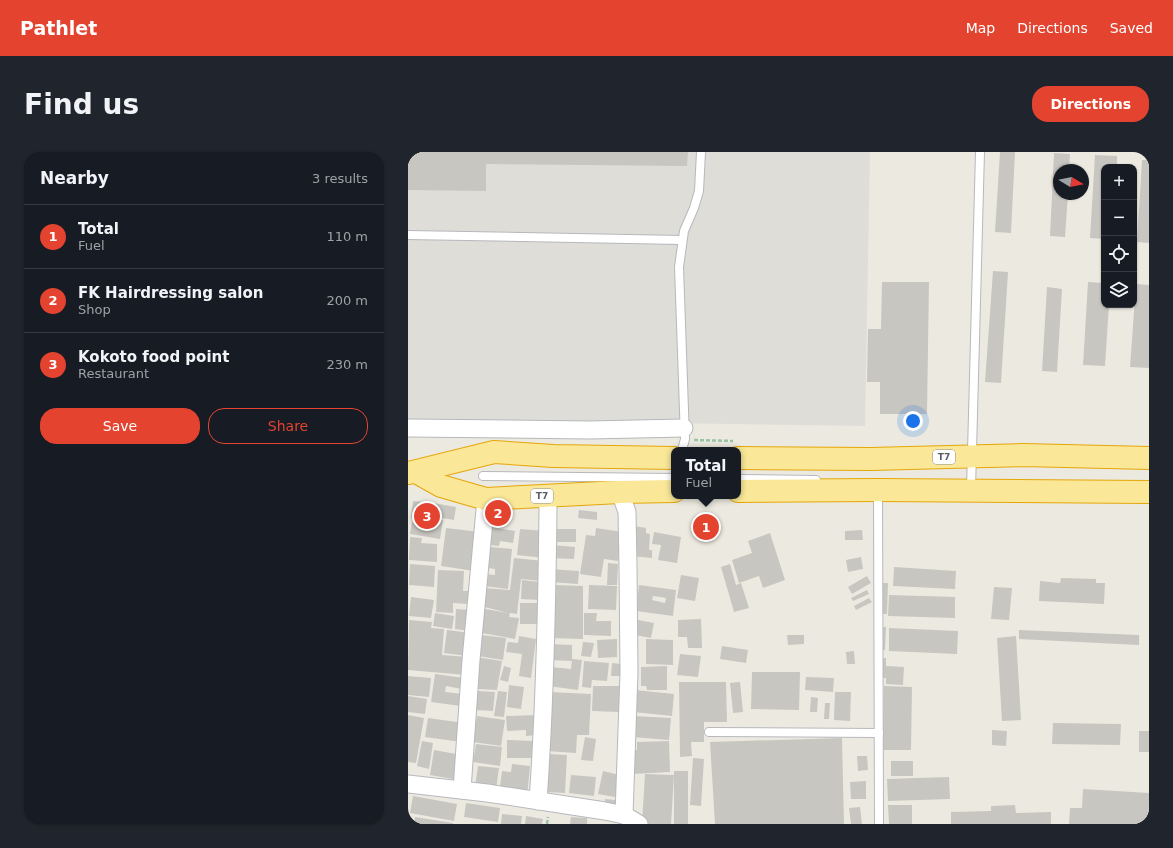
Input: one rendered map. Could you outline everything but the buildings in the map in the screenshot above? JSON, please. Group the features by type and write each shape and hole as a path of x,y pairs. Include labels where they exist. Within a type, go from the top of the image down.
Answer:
{"highway":[{"name":"T7","path":"412,473 468,457 494,452 553,456 671,458"},
{"name":"T7","path":"741,458 870,459 973,456 1149,458"},
{"path":"468,457 462,471 476,496"},
{"name":"T7","path":"412,473 441,486 476,496 546,496 671,491"},
{"path":"741,491 878,490 972,483 1149,492"}],"street":[{"path":"408,428 590,430 684,428"},
{"path":"620,492 627,512 628,566 629,681 624,815"},
{"path":"462,790 471,660 476,496"},
{"path":"538,801 543,737 547,614 548,508 546,496"},
{"path":"408,784 462,790 624,815 639,824"}],"lane":[{"path":"682,447 684,428 679,267 681,240 699,191 701,152"},
{"path":"972,483 980,152"},
{"path":"408,235 681,240"},
{"path":"484,476 671,478"},
{"path":"741,479 825,480"},
{"path":"878,490 879,824"},
{"path":"709,732 879,733"}],"shaded area":[{"path":"408,152 870,152 865,426 408,419"}],"place":[{"name":"FK Hairdressing salon","path":"498,513"},
{"name":"Kokoto food point","path":"427,516"},
{"name":"Total","path":"706,527"}]}
